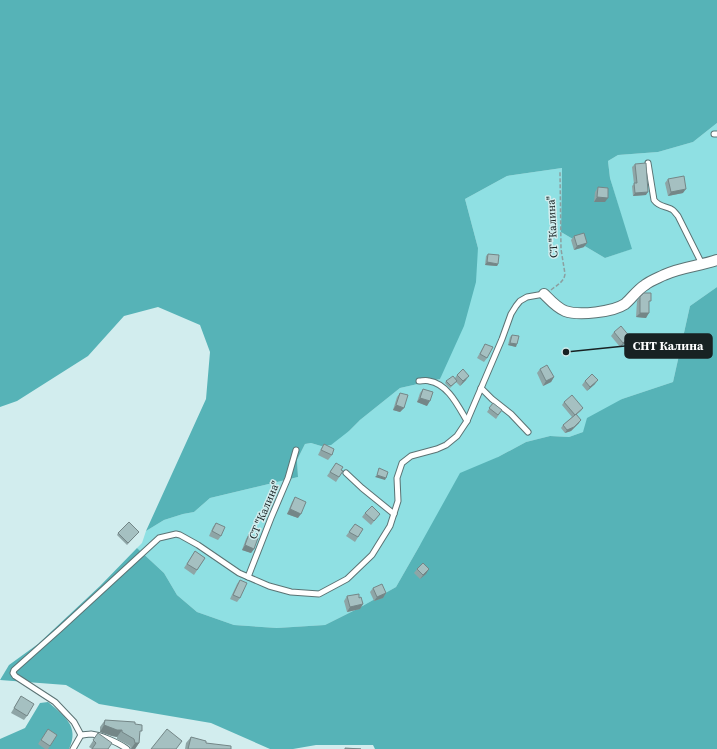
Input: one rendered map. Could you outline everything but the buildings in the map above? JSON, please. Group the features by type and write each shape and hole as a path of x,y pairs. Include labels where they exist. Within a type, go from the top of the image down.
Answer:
{"street":[{"path":"544,294 564,311 572,313 595,313 618,308 626,303 644,285 665,274 686,267 717,260"}],"lane":[{"path":"648,163 654,200 660,206 672,209 676,212 702,264"},
{"path":"81,735 74,722 55,702 15,676 14,670 159,538 176,534 180,535 248,577 270,586 291,592 319,594 347,579 372,555 390,526 398,501 397,478 402,463 411,456 446,445 457,436 467,421 482,388 511,314 520,301 527,297 544,294"},
{"path":"419,381 436,383 447,391 467,421"},
{"path":"482,388 492,399 511,414 528,432"},
{"name":"СТ \"Калина\"","path":"248,577 268,524 288,478 296,450"},
{"path":"346,473 394,514"},
{"path":"73,749 81,735"},
{"path":"81,735 97,735 127,749"}],"path":[{"name":"СТ \"Калина\"","path":"544,294 563,282 565,278 561,249 560,172"}],"shaded area":[{"path":"0,0 717,0 717,123 693,142 658,152 618,155 608,161 610,178 632,249 605,258 561,232 562,168 507,176 465,199 478,248 476,282 464,326 440,379 400,388 331,445 321,446 311,443 305,444 297,460 298,477 210,498 194,512 164,520 146,531 206,399 210,352 200,325 158,307 124,316 88,356 17,401 0,407"},
{"path":"717,123 717,287 690,306 673,382 622,399 583,432 569,437 550,436 526,442 498,457 420,545 396,587 325,625 277,628 234,625 197,612 177,595 164,573 137,548 142,543 146,531 164,520 194,512 210,498 298,477 297,460 305,444 311,443 321,446 349,431 360,420 400,388 440,379 478,248 465,199 507,176 562,168 561,232 605,258 631,249 610,178 608,161 618,155 658,152 693,142"},
{"path":"717,287 717,749 375,749 373,745 316,745 293,749 270,749 211,723 99,704 66,685 0,680 9,665 38,644 100,586 137,548 164,573 177,595 197,612 234,625 277,628 325,625 359,608 396,587 460,473 498,457 526,442 550,436 569,437 583,432 587,418 622,399 673,382 690,306"},
{"path":"48,702 69,722 73,734 69,749 0,749 0,739 25,728 40,703"}],"place":[{"name":"СНТ Калина","path":"566,352"}]}
